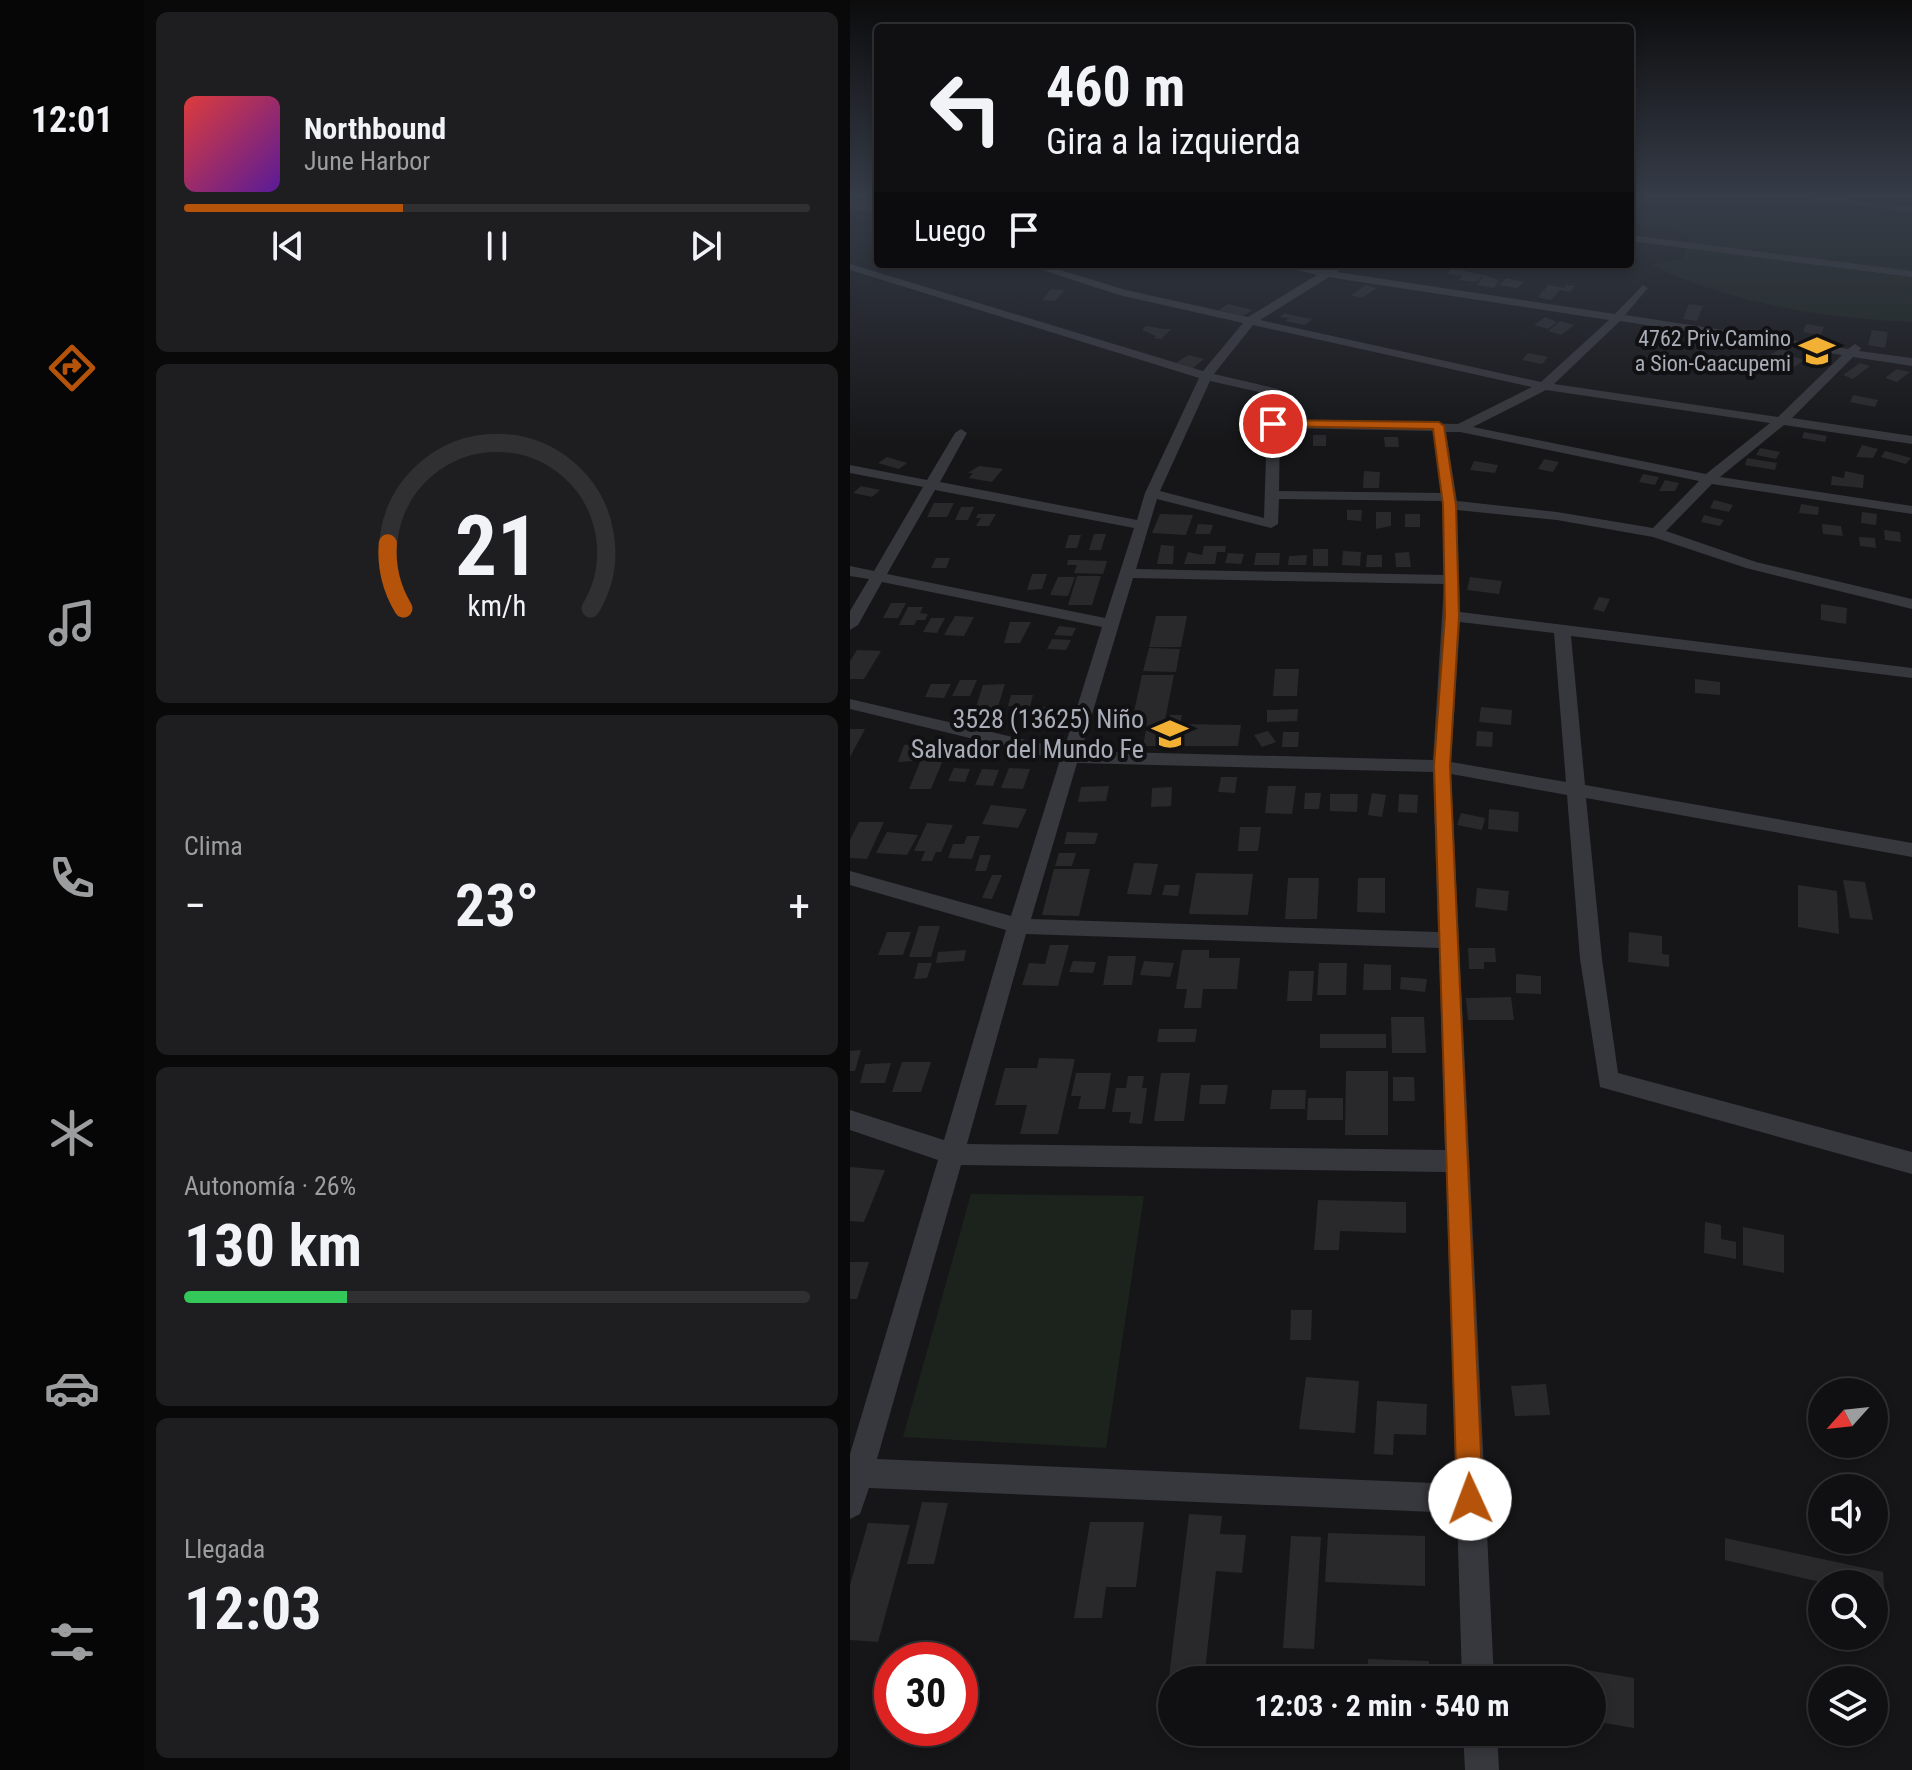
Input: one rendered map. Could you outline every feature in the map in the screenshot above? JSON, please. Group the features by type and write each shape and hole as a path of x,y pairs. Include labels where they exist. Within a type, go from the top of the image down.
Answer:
{"street":[{"path":"894,281 1206,376 1274,392 1271,524 1152,493"},
{"path":"1083,281 1123,293 1544,386 1912,440"},
{"path":"850,1504 855,1471 953,1154 1125,573 1152,493 1206,376 1250,321 1319,281"},
{"path":"1402,281 1620,316 1912,356"},
{"path":"1449,427 1544,386 1620,316 1643,288"},
{"path":"1852,350 1912,362"},
{"path":"1656,533 1709,479 1781,421 1852,350"},
{"path":"1273,424 1449,427 1709,479 1912,510"},
{"path":"1449,427 1452,616 1442,766 1477,1666"},
{"path":"850,625 961,433"},
{"path":"850,469 1141,525"},
{"path":"1272,495 1448,501 1557,516 1656,533 1751,565 1912,604"},
{"path":"850,571 1110,624"},
{"path":"1125,573 1450,580"},
{"path":"1452,616 1912,673"},
{"path":"1562,630 1591,959 1608,1080 1912,1163"},
{"path":"850,704 1072,757 1442,766 1912,850"},
{"path":"850,878 1018,926 1447,940"},
{"path":"850,1120 953,1154 1456,1161"},
{"path":"855,1471 1470,1499"},
{"path":"1481,1746 1482,1770"}],"shaded area":[{"path":"1688,281 1912,281 1912,322 1812,313 1712,290"},
{"path":"971,1194 1144,1196 1106,1448 903,1437"}],"building":[{"path":"1480,281 1499,281 1494,288 1477,285"},
{"path":"1503,281 1524,282 1517,288 1499,285"},
{"path":"1366,285 1377,288 1362,298 1351,295"},
{"path":"1549,285 1564,288 1566,285 1575,286 1570,292 1560,290 1551,300 1537,297"},
{"path":"1051,289 1065,290 1055,301 1042,300"},
{"path":"1228,304 1253,310 1243,316 1219,310"},
{"path":"1689,304 1703,306 1697,321 1683,319"},
{"path":"1285,313 1312,319 1305,325 1285,321 1289,318 1280,317"},
{"path":"1545,317 1557,322 1548,329 1534,325"},
{"path":"1560,321 1574,325 1561,335 1548,331"},
{"path":"1806,324 1824,327 1821,335 1803,332"},
{"path":"1146,326 1171,329 1161,339 1142,330"},
{"path":"1872,330 1888,332 1885,348 1868,345"},
{"path":"1780,349 1789,352 1769,365 1773,367 1765,372 1749,367"},
{"path":"1528,353 1548,357 1542,364 1522,360"},
{"path":"1189,355 1204,359 1193,368 1175,363"},
{"path":"1789,355 1804,360 1790,370 1774,365"},
{"path":"1860,363 1870,366 1853,379 1843,375"},
{"path":"1897,369 1910,372 1897,382 1885,378"},
{"path":"1853,395 1878,400 1875,407 1850,402"},
{"path":"1804,432 1827,436 1825,442 1802,438"},
{"path":"1313,435 1326,435 1326,446 1313,446"},
{"path":"1384,437 1398,437 1399,447 1385,447"},
{"path":"1862,445 1878,449 1873,458 1856,457"},
{"path":"1760,448 1780,452 1776,459 1756,455"},
{"path":"1885,451 1911,458 1906,464 1881,457"},
{"path":"887,457 907,463 899,469 878,463"},
{"path":"1747,458 1777,463 1775,470 1745,465"},
{"path":"1544,459 1559,462 1553,472 1538,469"},
{"path":"1474,461 1498,465 1495,473 1470,470"},
{"path":"979,466 1003,469 992,482 969,478 973,473 968,473"},
{"path":"1364,471 1380,472 1379,488 1363,488"},
{"path":"1845,471 1864,475 1863,488 1831,485 1832,476 1844,478"},
{"path":"1643,474 1659,477 1655,485 1639,482"},
{"path":"1665,480 1679,483 1675,491 1659,491"},
{"path":"861,486 880,490 872,497 853,493"},
{"path":"1714,500 1733,505 1729,512 1710,508"},
{"path":"934,503 954,503 947,517 927,517"},
{"path":"1801,504 1819,507 1818,515 1799,513"},
{"path":"961,507 974,507 968,520 955,520"},
{"path":"1347,510 1362,510 1361,521 1347,520"},
{"path":"1376,512 1391,512 1391,526 1376,529"},
{"path":"1862,512 1877,514 1876,525 1861,523"},
{"path":"978,514 996,514 989,526 976,526 981,518 976,518"},
{"path":"1160,514 1193,515 1186,535 1152,533"},
{"path":"1405,514 1420,514 1420,527 1405,527"},
{"path":"1704,515 1724,520 1720,526 1701,522"},
{"path":"1198,524 1213,525 1210,534 1195,534"},
{"path":"1822,524 1841,526 1843,536 1823,534"},
{"path":"1884,530 1900,532 1901,542 1885,540"},
{"path":"1094,534 1106,534 1101,550 1089,550"},
{"path":"1069,535 1081,535 1077,548 1065,548"},
{"path":"1859,537 1875,538 1876,548 1860,546"},
{"path":"1161,545 1174,546 1173,564 1157,564"},
{"path":"1204,546 1226,546 1225,552 1217,552 1215,564 1184,564 1188,552 1202,555"},
{"path":"1313,549 1328,549 1328,566 1313,566"},
{"path":"1343,551 1361,552 1360,566 1342,565"},
{"path":"1409,552 1411,567 1396,567 1395,553"},
{"path":"1228,553 1244,554 1241,564 1225,563"},
{"path":"1256,553 1280,553 1279,565 1254,565"},
{"path":"1307,555 1306,565 1288,565 1289,556"},
{"path":"1367,555 1382,555 1382,567 1366,567"},
{"path":"936,558 950,558 946,568 931,568"},
{"path":"1068,560 1107,561 1103,574 1074,573 1077,565 1067,565"},
{"path":"1032,574 1047,574 1042,589 1027,590"},
{"path":"1077,576 1101,576 1092,605 1068,605"},
{"path":"1058,577 1075,577 1068,596 1050,595"},
{"path":"1470,577 1502,581 1499,594 1467,590"},
{"path":"1599,597 1610,599 1604,612 1593,609"},
{"path":"891,603 906,603 898,618 883,618"},
{"path":"1821,604 1847,608 1846,624 1821,620"},
{"path":"908,607 923,607 920,613 928,614 925,620 917,620 914,625 899,625"},
{"path":"955,616 974,617 964,636 944,635"},
{"path":"1156,616 1187,616 1181,647 1149,647"},
{"path":"931,618 945,618 937,633 923,632"},
{"path":"1010,622 1031,622 1020,643 1004,643"},
{"path":"1059,626 1076,628 1072,636 1054,635"},
{"path":"1052,639 1071,640 1066,650 1047,649"},
{"path":"1149,648 1180,649 1176,672 1143,671"},
{"path":"857,650 881,651 864,679 850,679 850,661"},
{"path":"1275,669 1299,669 1297,696 1273,696"},
{"path":"1142,675 1174,675 1163,730 1167,730 1170,715 1182,715 1180,724 1241,725 1238,746 1143,746 1146,730 1130,730"},
{"path":"1695,679 1720,682 1720,695 1695,693"},
{"path":"960,680 977,680 970,696 952,696"},
{"path":"931,684 951,684 944,698 925,697"},
{"path":"1005,684 997,710 975,710 983,685"},
{"path":"1011,695 1033,695 1030,706 1008,706"},
{"path":"1034,707 1053,707 1050,717 1031,717"},
{"path":"1481,707 1512,710 1511,725 1479,722"},
{"path":"1298,709 1297,721 1267,722 1267,710"},
{"path":"850,729 865,729 850,757"},
{"path":"1268,731 1276,742 1262,747 1254,735"},
{"path":"1477,731 1493,732 1492,747 1476,746"},
{"path":"1283,732 1299,732 1298,747 1282,747"},
{"path":"919,744 914,761 898,762 904,745"},
{"path":"923,755 945,755 931,789 909,789"},
{"path":"954,768 970,769 965,782 948,781"},
{"path":"1009,768 1030,769 1023,789 1001,788"},
{"path":"982,769 999,770 993,786 975,785"},
{"path":"1221,777 1237,777 1235,793 1218,792"},
{"path":"1109,786 1106,801 1078,802 1081,787"},
{"path":"1268,786 1296,786 1292,814 1265,813"},
{"path":"1172,787 1171,806 1151,807 1152,788"},
{"path":"1305,793 1321,793 1319,809 1304,809"},
{"path":"1372,793 1386,795 1382,817 1368,815"},
{"path":"1330,794 1358,794 1357,812 1330,811"},
{"path":"1399,794 1418,795 1417,813 1398,812"},
{"path":"991,805 1027,809 1018,828 982,824"},
{"path":"1489,809 1519,812 1518,832 1488,829"},
{"path":"1461,813 1485,818 1482,830 1457,825"},
{"path":"859,822 884,822 867,859 850,858 850,840"},
{"path":"927,823 953,825 941,852 936,852 932,861 921,861 925,851 914,851"},
{"path":"1240,827 1261,827 1258,851 1238,851"},
{"path":"887,832 918,835 907,855 876,853"},
{"path":"1067,832 1098,833 1095,844 1064,844"},
{"path":"967,836 980,836 972,859 948,858 953,844 964,844"},
{"path":"1059,853 1076,853 1072,866 1055,866"},
{"path":"980,855 991,855 986,871 975,871"},
{"path":"1134,863 1158,864 1151,895 1127,894"},
{"path":"1054,869 1090,869 1079,916 1042,915"},
{"path":"1196,873 1253,874 1248,915 1189,914"},
{"path":"992,875 1002,875 992,899 982,898"},
{"path":"1288,878 1319,878 1317,919 1285,919"},
{"path":"1358,878 1385,878 1385,913 1357,912"},
{"path":"1843,880 1865,882 1873,920 1850,918"},
{"path":"1165,885 1180,885 1178,896 1162,895"},
{"path":"1798,885 1837,891 1839,934 1798,927"},
{"path":"1477,888 1509,891 1507,911 1475,907"},
{"path":"919,926 940,926 931,957 909,957"},
{"path":"887,932 911,932 903,955 878,955"},
{"path":"1629,932 1662,936 1662,954 1669,955 1669,967 1628,962"},
{"path":"1050,945 1069,945 1058,986 1022,985 1029,963 1045,964"},
{"path":"1468,948 1495,948 1496,962 1484,962 1484,969 1469,969"},
{"path":"966,950 964,961 936,963 938,952"},
{"path":"1182,950 1209,950 1209,958 1240,958 1237,989 1203,989 1201,1008 1184,1008 1187,989 1176,989"},
{"path":"1108,956 1136,956 1132,985 1103,985"},
{"path":"1073,961 1096,962 1093,973 1069,972"},
{"path":"1144,961 1174,963 1170,977 1140,975"},
{"path":"918,963 932,963 927,978 914,979"},
{"path":"1319,963 1347,963 1346,995 1317,995"},
{"path":"1364,964 1391,965 1391,990 1363,990"},
{"path":"1289,971 1314,971 1312,1001 1287,1001"},
{"path":"1516,974 1541,976 1541,994 1516,993"},
{"path":"1401,977 1427,979 1425,992 1400,989"},
{"path":"1511,997 1514,1020 1468,1020 1466,998"},
{"path":"1391,1017 1424,1017 1426,1053 1392,1053"},
{"path":"1159,1029 1197,1029 1195,1042 1157,1042"},
{"path":"1320,1034 1386,1034 1386,1048 1320,1048"},
{"path":"861,1050 855,1071 850,1071 850,1051"},
{"path":"1039,1058 1075,1059 1058,1134 1020,1134 1027,1105 995,1105 1005,1068 1037,1068"},
{"path":"902,1062 931,1062 921,1092 892,1092"},
{"path":"891,1063 885,1083 860,1083 865,1064"},
{"path":"1346,1071 1388,1071 1388,1135 1345,1135"},
{"path":"1076,1073 1111,1073 1105,1109 1078,1109 1081,1096 1071,1096"},
{"path":"1161,1073 1190,1073 1184,1121 1154,1121"},
{"path":"1128,1076 1144,1076 1142,1088 1147,1088 1142,1124 1129,1123 1131,1112 1112,1112 1116,1088 1126,1088"},
{"path":"1393,1077 1414,1077 1415,1101 1393,1101"},
{"path":"1201,1085 1228,1085 1225,1104 1199,1104"},
{"path":"1272,1090 1306,1090 1305,1109 1270,1109"},
{"path":"1308,1098 1343,1098 1343,1120 1307,1120"},
{"path":"850,1167 885,1170 864,1222 850,1221"},
{"path":"1318,1200 1406,1202 1406,1233 1340,1231 1339,1250 1314,1250"},
{"path":"1705,1222 1721,1225 1721,1239 1736,1242 1736,1259 1704,1253"},
{"path":"1743,1227 1784,1235 1784,1273 1743,1265"},
{"path":"850,1262 869,1262 857,1299 850,1299"},
{"path":"1291,1310 1312,1310 1311,1340 1290,1340"},
{"path":"1306,1377 1359,1381 1355,1433 1299,1429"},
{"path":"1546,1384 1550,1415 1515,1416 1511,1386"},
{"path":"1377,1401 1427,1404 1426,1435 1394,1434 1393,1455 1374,1454"},
{"path":"922,1502 948,1503 934,1564 907,1564"},
{"path":"1189,1514 1222,1516 1220,1534 1246,1535 1242,1573 1216,1571 1206,1666 1170,1666"},
{"path":"1090,1522 1144,1522 1136,1587 1106,1587 1102,1618 1074,1618"},
{"path":"868,1523 910,1525 878,1642 850,1640 850,1585"},
{"path":"1328,1533 1425,1536 1425,1586 1325,1582"},
{"path":"1291,1536 1321,1537 1314,1649 1283,1648"},
{"path":"1725,1538 1874,1570 1808,1570 1808,1579 1725,1560"},
{"path":"1368,1659 1429,1661 1429,1666 1368,1666"},
{"path":"1606,1673 1634,1678 1634,1728 1606,1723"}],"place":[{"name":"4762 Priv.Camino a Sion-Caacupemi","path":"1817,351"},
{"name":"3528 (13625) Niño Salvador del Mundo Fe","path":"1170,734"}],"route":[{"path":"1273,424 1439,426 1450,505 1452,616 1442,766 1470,1499"}]}
